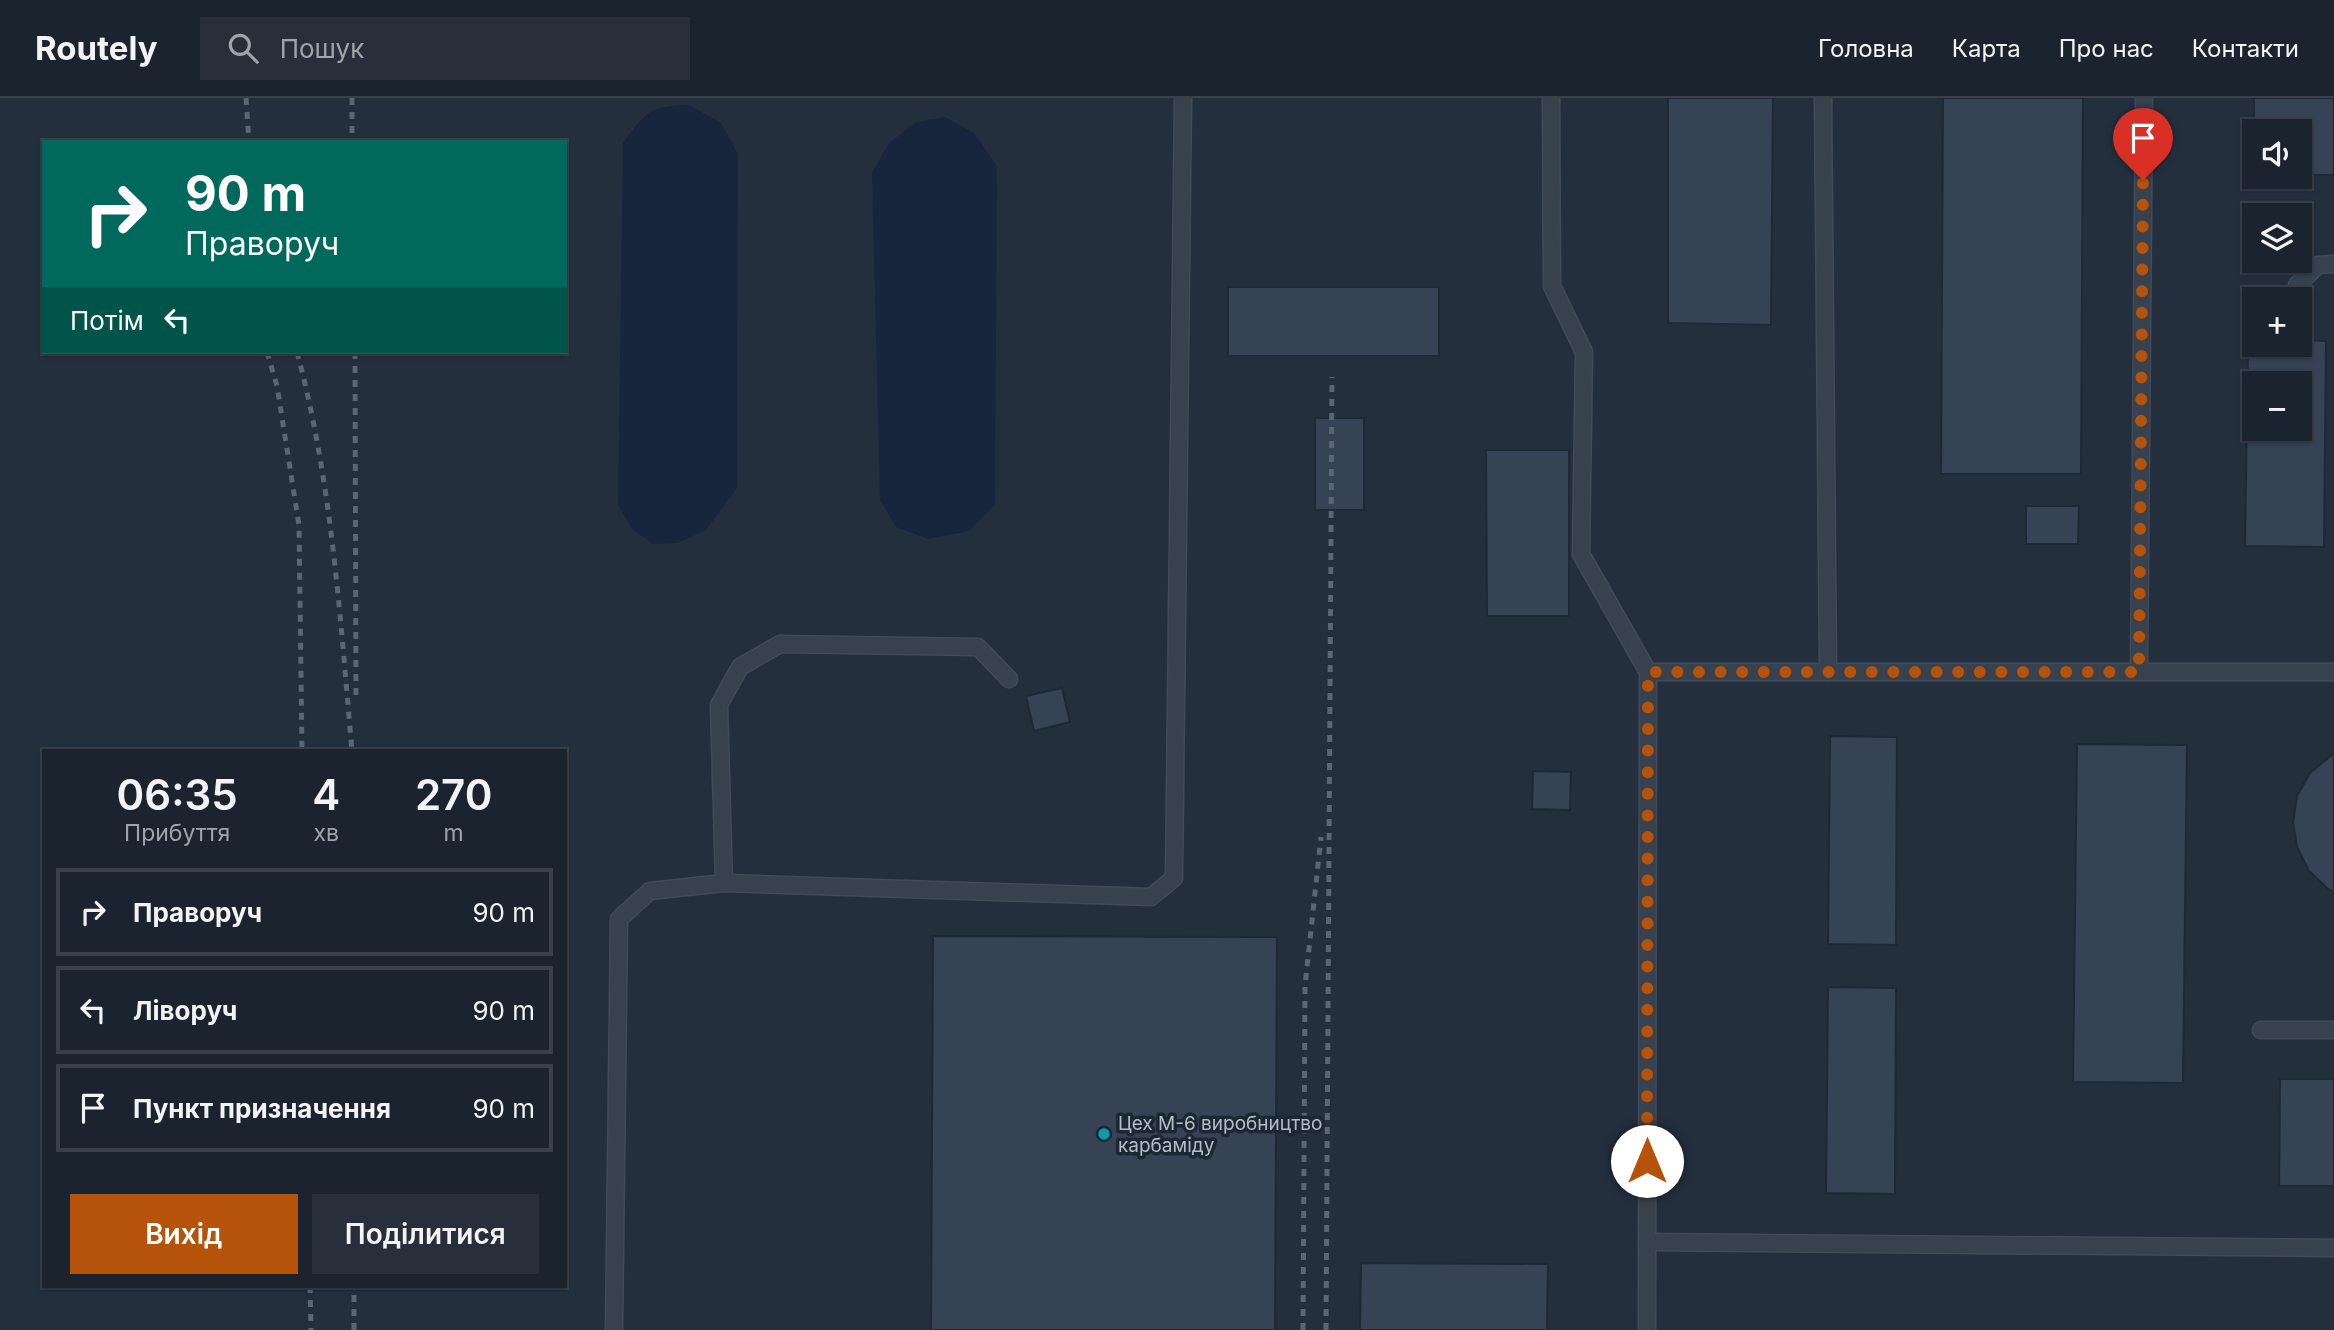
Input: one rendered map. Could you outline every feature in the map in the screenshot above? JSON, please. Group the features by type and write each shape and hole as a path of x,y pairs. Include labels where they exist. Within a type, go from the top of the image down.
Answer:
{"lane":[{"path":"614,1330 619,919 650,891 724,883 1151,897 1174,878 1183,98"},
{"path":"1551,98 1552,286 1584,352 1581,554 1648,672 1647,1330"},
{"path":"1822,98 1828,672"},
{"path":"2139,672 2144,98"},
{"path":"2297,287 2318,265 2334,264"},
{"path":"724,883 719,705 740,667 780,644 978,647 1009,679"},
{"path":"1648,672 2334,671"},
{"path":"2261,1030 2334,1030"},
{"path":"1647,1242 2334,1248"}],"water":[{"path":"689,105 721,123 738,154 737,488 706,530 678,543 653,544 632,529 618,505 623,143 637,124 650,113 665,107"},
{"path":"945,117 974,133 997,166 995,505 969,531 928,539 896,527 880,500 872,173 889,143 916,122"}],"building":[{"path":"1668,98 1773,98 1771,325 1668,323"},
{"path":"1943,98 2083,98 2081,474 1941,474"},
{"path":"2254,98 2334,98 2334,175 2312,175 2312,119 2254,119"},
{"path":"1228,287 1439,287 1439,356 1228,356"},
{"path":"2312,340 2326,341 2324,547 2245,546 2247,441 2312,441 2312,371 2248,371 2248,357 2312,357"},
{"path":"1315,418 1364,418 1364,510 1315,510"},
{"path":"1486,450 1569,450 1569,616 1487,616"},
{"path":"2026,506 2079,506 2078,544 2026,544"},
{"path":"1062,688 1070,722 1034,731 1026,696"},
{"path":"1830,736 1897,737 1896,945 1828,944"},
{"path":"2077,744 2187,745 2183,1083 2073,1082"},
{"path":"2334,753 2334,892 2309,871 2297,847 2293,822 2297,796 2310,773"},
{"path":"1533,771 1571,772 1570,810 1532,809"},
{"name":"Цех М-6 виробництво карбаміду","path":"933,936 1277,937 1275,1330 931,1330"},
{"path":"1828,987 1896,988 1895,1194 1826,1193"},
{"path":"2280,1079 2334,1079 2334,1186 2279,1186"},
{"path":"1361,1263 1548,1264 1547,1330 1360,1330"}],"railway":[{"path":"246,98 249,140"},
{"path":"352,98 352,140"},
{"path":"268,354 277,386 299,525 302,749"},
{"path":"297,354 327,500 352,749"},
{"path":"355,354 356,702"},
{"path":"1326,1330 1332,377"},
{"path":"1303,1330 1305,986 1321,837"},
{"path":"310,1288 311,1330"},
{"path":"354,1288 354,1330"}],"place":[{"name":"Цех М-6 виробництво карбаміду","path":"1104,1134"}],"route":[{"path":"1647,1161 1648,672 2139,672 2143,180"}]}
